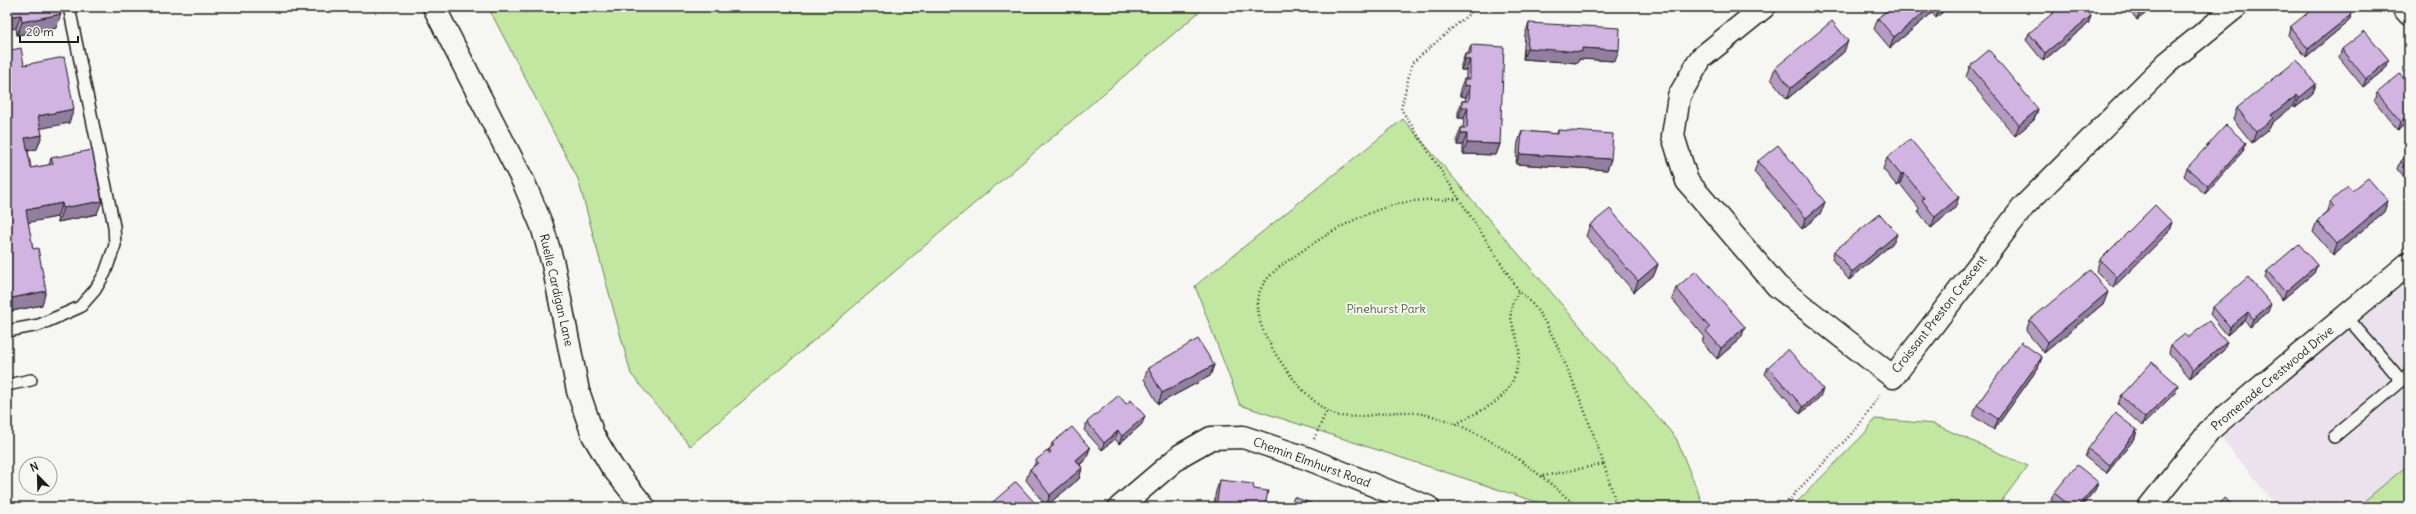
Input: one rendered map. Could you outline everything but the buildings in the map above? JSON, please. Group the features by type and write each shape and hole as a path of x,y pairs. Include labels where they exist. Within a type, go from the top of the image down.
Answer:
{"street":[{"name":"Ruelle Cardigan Lane","path":"434,7 524,183 542,226 553,264 578,391 593,435 612,467 644,507"},
{"name":"Croissant Preston Crescent","path":"1764,7 1701,58 1679,96 1673,136 1687,180 1777,286 1893,376 2024,206 2167,63 2236,7"},
{"path":"2403,7 2409,14"},
{"name":"Promenade Crestwood Drive","path":"2149,507 2213,427 2409,263"},
{"name":"Chemin Elmhurst Road","path":"1120,507 1182,455 1211,438 1244,437 1306,458 1428,507"}],"lane":[{"path":"7,331 39,325 80,307 95,290 115,245 114,226 69,7"},
{"path":"2334,436 2405,377 2346,316"},
{"path":"7,385 31,380"}],"path":[{"path":"1477,7 1412,63 1401,109 1519,291 1532,302 1548,326 1581,400 1604,464 1617,507"},
{"path":"1459,199 1408,202 1366,215 1334,232 1281,266 1266,279 1259,291 1256,306 1259,322 1276,354 1291,376 1318,405 1334,415 1348,416 1403,412 1426,414 1456,424 1509,454 1542,476 1577,507"},
{"path":"1456,424 1497,401 1509,387 1516,369 1518,350 1510,309 1512,302 1519,291"},
{"path":"1782,507 1856,429 1893,376"},
{"path":"1306,458 1327,410"},
{"path":"1542,476 1604,464"}],"shaded area":[{"path":"2409,263 2409,507 2277,507 2213,427"}],"green space":[{"path":"488,7 1205,7 690,446 631,374 578,179"},
{"name":"Pinehurst Park","path":"1403,119 1676,438 1704,507 1552,507 1240,405 1195,286"},
{"path":"1875,419 1934,424 2028,466 1997,507 1792,507 1865,433"},
{"path":"2409,464 2409,507 2357,507"}]}
